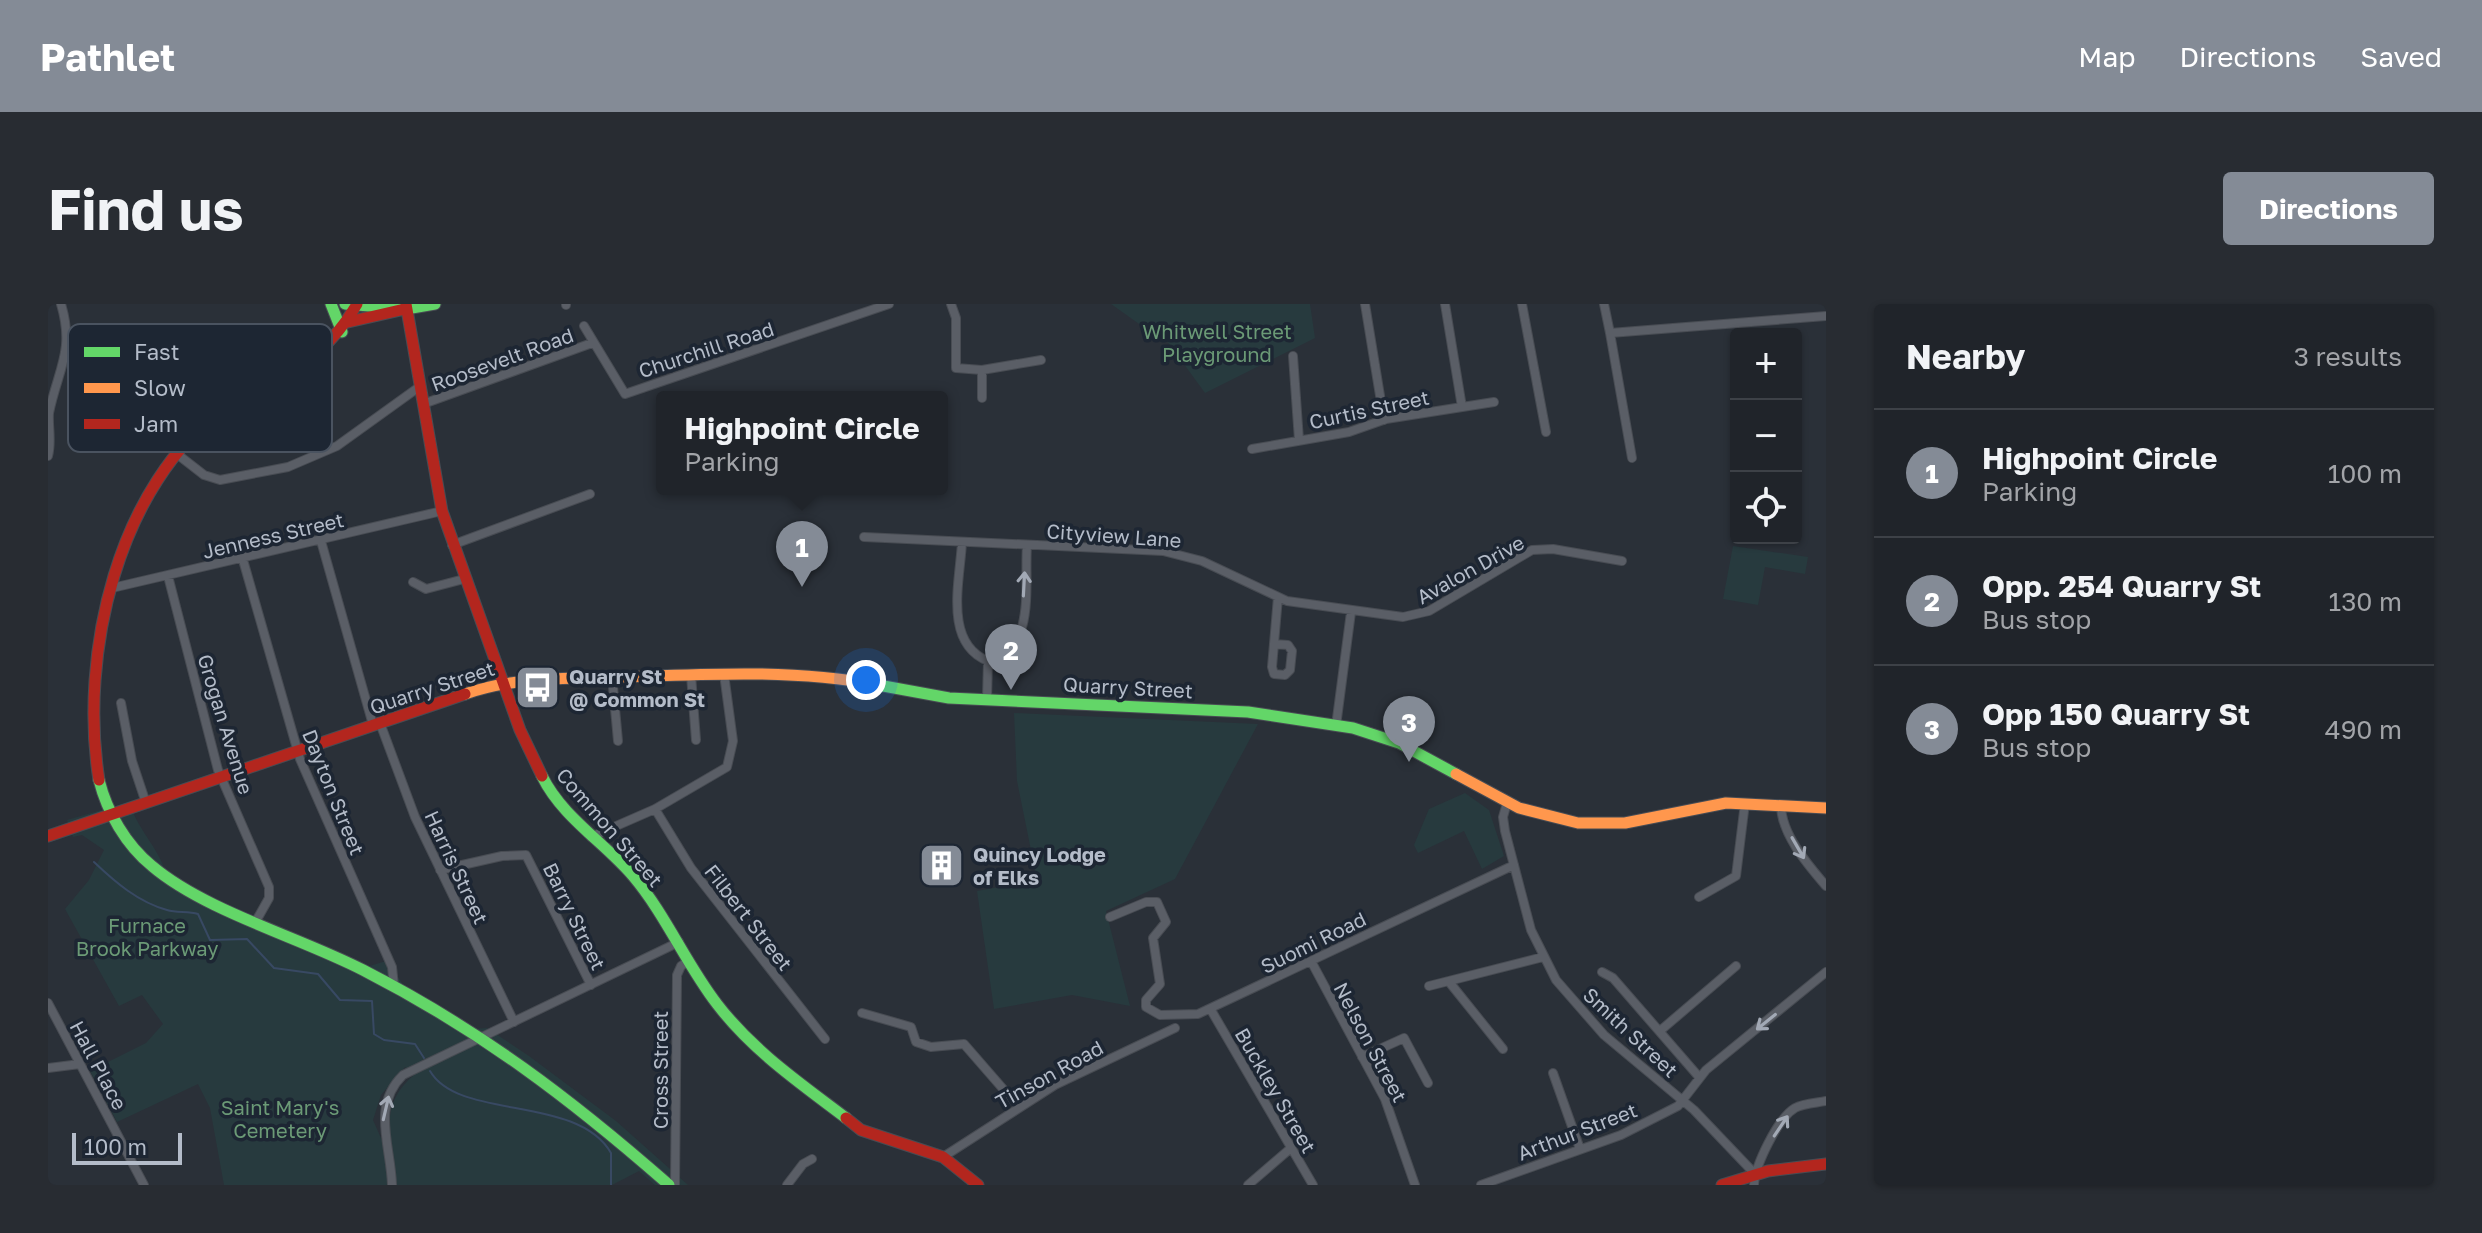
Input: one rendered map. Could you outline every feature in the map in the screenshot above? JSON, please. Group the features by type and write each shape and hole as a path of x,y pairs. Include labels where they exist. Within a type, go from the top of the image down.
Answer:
{"main road":[{"path":"331,304 345,327"},
{"path":"332,343 345,327 353,305 406,307 435,304"},
{"path":"345,327 387,316 406,307"},
{"name":"Common Street","path":"406,307 442,511 502,681 543,779 591,837 633,876 737,1029 813,1096 861,1130 943,1157 978,1185"},
{"path":"177,454 146,503 112,588 90,675 89,712 95,768 110,815 129,845 156,869 207,900 394,986 481,1038 589,1114 672,1185"},
{"name":"Quarry Street","path":"48,836 502,681 724,674 820,674 941,697 1248,712 1336,726 1368,732 1399,743 1507,803 1551,819 1592,824 1640,821 1705,806 1745,803 1826,808"},
{"path":"1722,1185 1826,1164"}],"street":[{"path":"48,456 51,443 48,417 68,345 61,304"},
{"name":"Churchill Road","path":"592,343 625,394 889,304"},
{"path":"951,304 956,318 956,368 1003,370 1041,360"},
{"path":"1365,304 1384,420"},
{"path":"1445,304 1462,407"},
{"path":"1522,304 1546,432"},
{"path":"1604,304 1632,458"},
{"path":"1610,333 1826,316"},
{"path":"584,326 592,343"},
{"name":"Roosevelt Road","path":"423,404 592,343"},
{"path":"1293,356 1299,440"},
{"path":"982,370 982,398"},
{"path":"332,448 419,387"},
{"name":"Curtis Street","path":"1252,449 1349,432 1384,420 1494,402"},
{"path":"177,454 204,475 220,480 288,467 323,452"},
{"path":"452,545 590,494"},
{"name":"Jenness Street","path":"112,588 243,560 442,511"},
{"name":"Cityview Lane","path":"864,537 1184,555 1278,597 1351,612"},
{"name":"Harris Street","path":"321,541 376,724 415,817 514,1022"},
{"path":"962,542 960,637 972,652 988,661"},
{"path":"988,661 1014,649 1022,635 1027,545"},
{"name":"Avalon Drive","path":"1351,612 1417,616 1532,550 1553,549 1622,561"},
{"name":"Dayton Street","path":"243,560 297,751 392,967 394,986"},
{"name":"Grogan Avenue","path":"168,576 221,778 269,887 269,898 256,921"},
{"path":"413,582 426,589 464,579"},
{"path":"1274,644 1278,597"},
{"path":"1336,726 1351,612"},
{"path":"987,699 988,661"},
{"path":"591,837 655,809 727,767 733,741 724,674"},
{"path":"691,675 696,740"},
{"path":"612,676 618,741"},
{"path":"121,703 132,761 146,803"},
{"name":"Smith Street","path":"1507,803 1503,824 1531,930 1563,990 1599,1030 1683,1102 1755,1180"},
{"path":"1699,897 1736,876 1745,803"},
{"path":"1781,805 1782,817 1799,850 1826,886"},
{"name":"Filbert Street","path":"655,809 691,868 825,1039"},
{"name":"Barry Street","path":"440,870 502,856 526,855 591,985"},
{"name":"Suomi Road","path":"1110,917 1146,902 1157,902 1166,922 1153,938 1160,975 1158,988 1146,1000 1146,1007 1151,1013 1198,1014 1514,865"},
{"path":"392,1185 383,1121 392,1088 414,1069 679,942"},
{"path":"1429,986 1543,957"},
{"name":"Cross Street","path":"672,1185 677,975 681,966 689,961"},
{"name":"Nelson Street","path":"1311,961 1385,1099 1415,1185"},
{"path":"1661,1030 1736,966"},
{"path":"1602,972 1613,978 1699,1077"},
{"path":"1683,1102 1699,1077 1826,972"},
{"path":"1450,983 1503,1049"},
{"name":"Hall Place","path":"48,1003 144,1185"},
{"name":"Buckley Street","path":"1211,1010 1313,1185"},
{"path":"862,1013 911,1027 916,1042 931,1047 964,1044 1018,1106"},
{"name":"Tinson Road","path":"943,1157 1055,1085 1175,1028"},
{"path":"1362,1057 1404,1038 1428,1083"},
{"path":"48,1068 80,1064"},
{"path":"1553,1073 1580,1149"},
{"path":"1755,1180 1790,1113 1800,1106 1826,1101"},
{"name":"Arthur Street","path":"1481,1185 1626,1132 1683,1102"},
{"path":"1248,1185 1291,1148"},
{"path":"787,1185 801,1166 812,1159"}],"green space":[{"name":"Whitwell Street Playground","path":"1111,304 1310,304 1315,338 1205,393 1162,334 1149,331"},
{"path":"1733,546 1808,557 1805,574 1765,567 1758,605 1723,599"},
{"path":"1014,713 1258,724 1175,879 1106,911 1130,1006 1072,995 994,1009 977,891 1037,880 1017,781"},
{"path":"1465,793 1489,810 1504,856 1482,869 1464,831 1418,853 1414,845 1429,809"},
{"path":"129,802 161,861 168,883 353,971 386,961 408,991 474,1029 487,1028 529,1056 616,1121 688,1185 655,1185 639,1171 612,1185 396,1185 390,1126 394,1100 414,1075 405,1067 381,1095 373,1120 384,1145 388,1185 224,1185 210,1108 198,1084 117,1122 90,1071 146,1043 163,1024 142,995 119,1006 65,909 89,880 104,850 82,835 73,837 67,820"}],"waterway":[{"path":"94,862 146,902 171,911 198,914 210,940 247,939 274,968 318,974 340,1000 372,1001 374,1034 384,1040 415,1044 424,1058"},
{"path":"430,1071 445,1086 466,1097 546,1114 572,1122 595,1135 611,1153 611,1185"}],"traffic: fast":[{"path":"331,304 342,332"},
{"path":"345,304 406,309 435,304"},
{"path":"878,685 949,698 1248,712 1353,728 1399,743 1456,774"},
{"path":"542,776 561,804 645,891 706,989 731,1021 778,1066 846,1118"},
{"path":"99,780 112,816 126,838 143,858 174,882 225,910 363,970 446,1017 560,1095 669,1185"}],"traffic: slow":[{"path":"465,694 504,684 543,680 718,674 814,677 878,685"},
{"path":"1456,774 1519,808 1578,823 1625,823 1726,803 1826,808"}],"traffic: jam":[{"path":"332,338 357,304"},
{"path":"406,304 442,511 520,730 542,776"},
{"path":"348,322 405,309"},
{"path":"99,780 94,731 95,680 102,627 114,576 133,526 157,480 179,452"},
{"path":"48,836 465,694"},
{"path":"846,1118 861,1130 943,1157 978,1185"},
{"path":"1722,1185 1768,1171 1826,1164"}],"place":[{"name":"Highpoint Circle","path":"802,587"},
{"name":"Quarry St @ Common St","path":"538,688"},
{"name":"Opp. 254 Quarry St","path":"1011,690"},
{"name":"Opp 150 Quarry St","path":"1409,762"},
{"name":"Quincy Lodge of Elks","path":"942,866"}],"park label":[{"name":"Furnace Brook Parkway","path":"147,936"},
{"name":"Saint Mary's Cemetery","path":"280,1118"}]}
